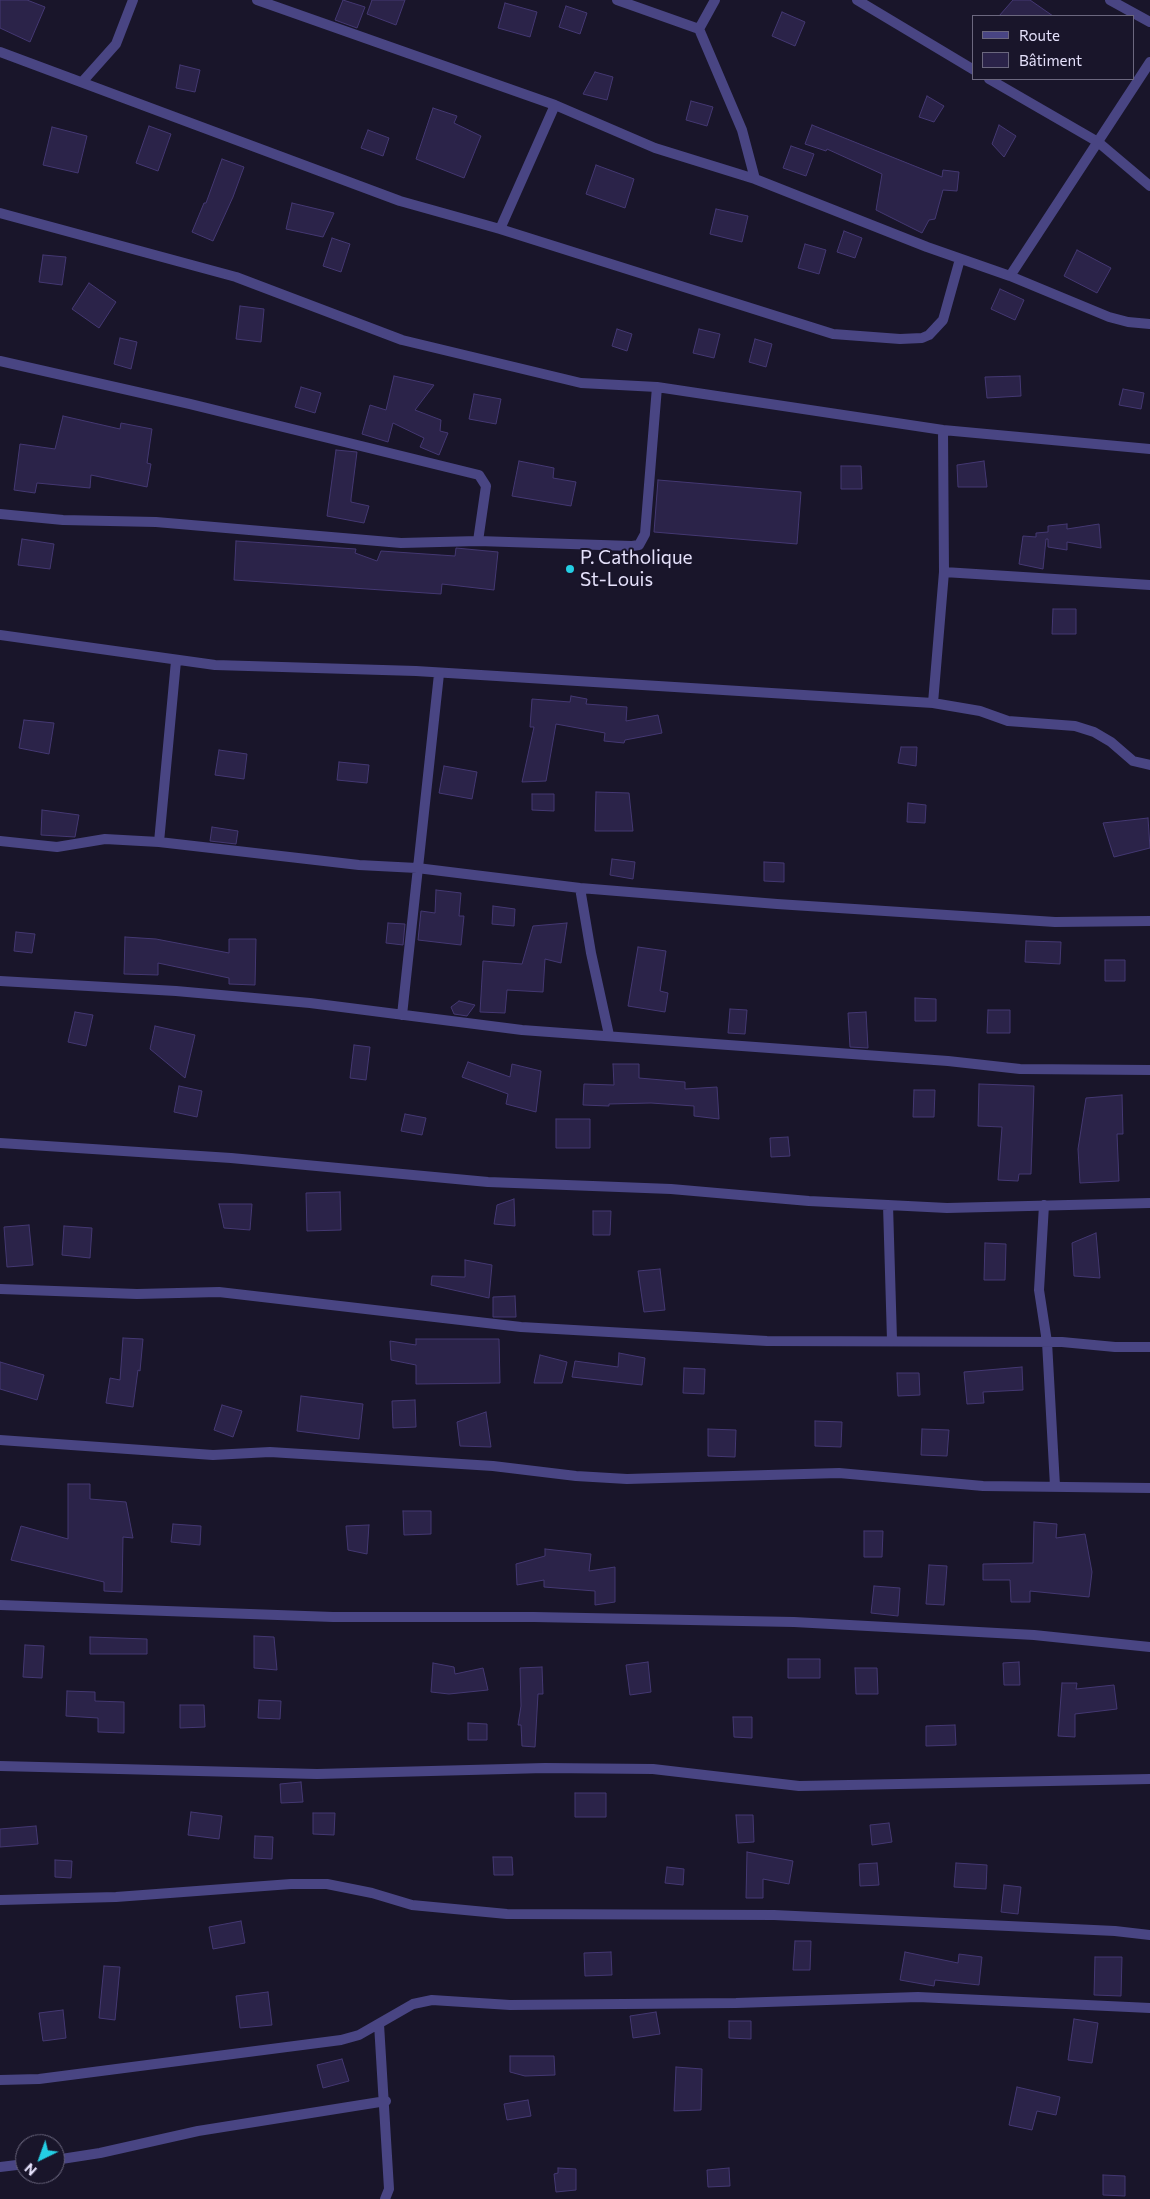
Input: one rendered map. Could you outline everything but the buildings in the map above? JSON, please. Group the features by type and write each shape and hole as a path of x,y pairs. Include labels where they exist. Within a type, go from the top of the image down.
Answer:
{"street":[{"path":"83,81 116,44 134,0"},
{"path":"257,0 554,105 655,148 755,179 960,259 1010,276 1109,317 1128,322 1150,324"},
{"path":"617,0 699,29 742,130 755,179"},
{"path":"699,29 715,0"},
{"path":"858,0 972,69"},
{"path":"1110,0 1150,22"},
{"path":"0,52 83,81 210,132 400,201 500,229 833,334 864,338 922,338 936,330 943,320 960,259"},
{"path":"1010,276 1150,62"},
{"path":"991,80 1098,142 1150,186"},
{"path":"500,229 554,105"},
{"path":"0,213 236,277 402,340 581,383 657,387 943,430 1150,449"},
{"path":"0,361 190,404 479,475 486,486 478,541"},
{"path":"0,514 47,519 156,522 401,543 478,541 639,545 645,534 657,387"},
{"path":"933,703 944,572 943,430"},
{"path":"944,572 1150,585"},
{"path":"0,635 215,665 416,671 439,674 933,703 980,711 1008,721 1074,726 1094,732 1112,742 1133,761 1150,765"},
{"path":"159,842 176,661"},
{"path":"402,1015 439,674"},
{"path":"0,841 58,847 105,839 159,842 358,865 417,868 580,888 777,904 1056,922 1150,921"},
{"path":"580,888 591,954 609,1035"},
{"path":"0,981 186,992 310,1003 522,1030 948,1061 1020,1069 1150,1070"},
{"path":"0,1143 231,1158 488,1182 670,1189 808,1201 947,1208 1150,1203"},
{"path":"888,1205 892,1340"},
{"path":"1044,1205 1039,1290 1047,1342 1055,1486"},
{"path":"0,1289 136,1294 220,1292 521,1327 767,1341 1047,1342 1115,1347 1150,1347"},
{"path":"0,1440 213,1455 270,1452 492,1466 576,1476 626,1479 839,1473 983,1486 1150,1488"},
{"path":"0,1605 333,1617 794,1622 1034,1635 1150,1647"},
{"path":"0,1766 317,1774 545,1768 653,1769 799,1786 1150,1778"},
{"path":"0,1900 116,1897 291,1884 327,1884 372,1893 412,1906 507,1914 774,1915 1114,1931 1150,1935"},
{"path":"0,2080 39,2078 341,2040 359,2035 413,2004 432,2000 510,2005 736,2003 910,1997 1150,2008"},
{"path":"379,2024 386,2101 390,2189 385,2199"},
{"path":"65,2158 100,2153 198,2131 386,2101"},
{"path":"0,2167 15,2165"}],"place":[{"name":"P. Catholique St-Louis","path":"570,569"}]}
